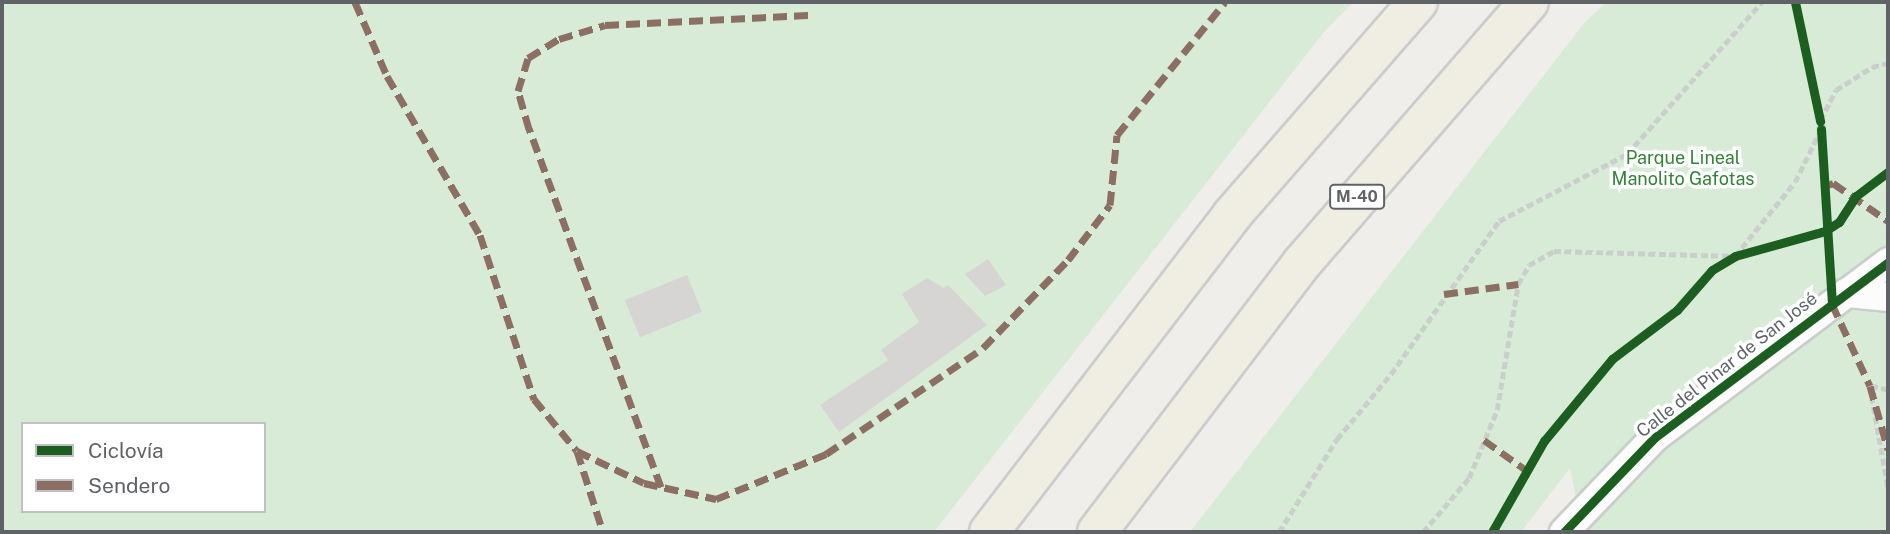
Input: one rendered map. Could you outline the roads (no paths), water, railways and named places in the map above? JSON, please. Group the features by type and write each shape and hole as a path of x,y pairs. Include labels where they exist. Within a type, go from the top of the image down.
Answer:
{"highway":[{"path":"989,532 1232,215 1418,2"},
{"name":"M-40","path":"1097,532 1302,263 1529,2"}],"street":[{"name":"Calle del Pinar de San José","path":"1564,532 1654,438 1888,262"},
{"path":"1839,299 1888,298"}],"park label":[{"name":"Parque Lineal Manolito Gafotas","path":"1683,169"}]}
